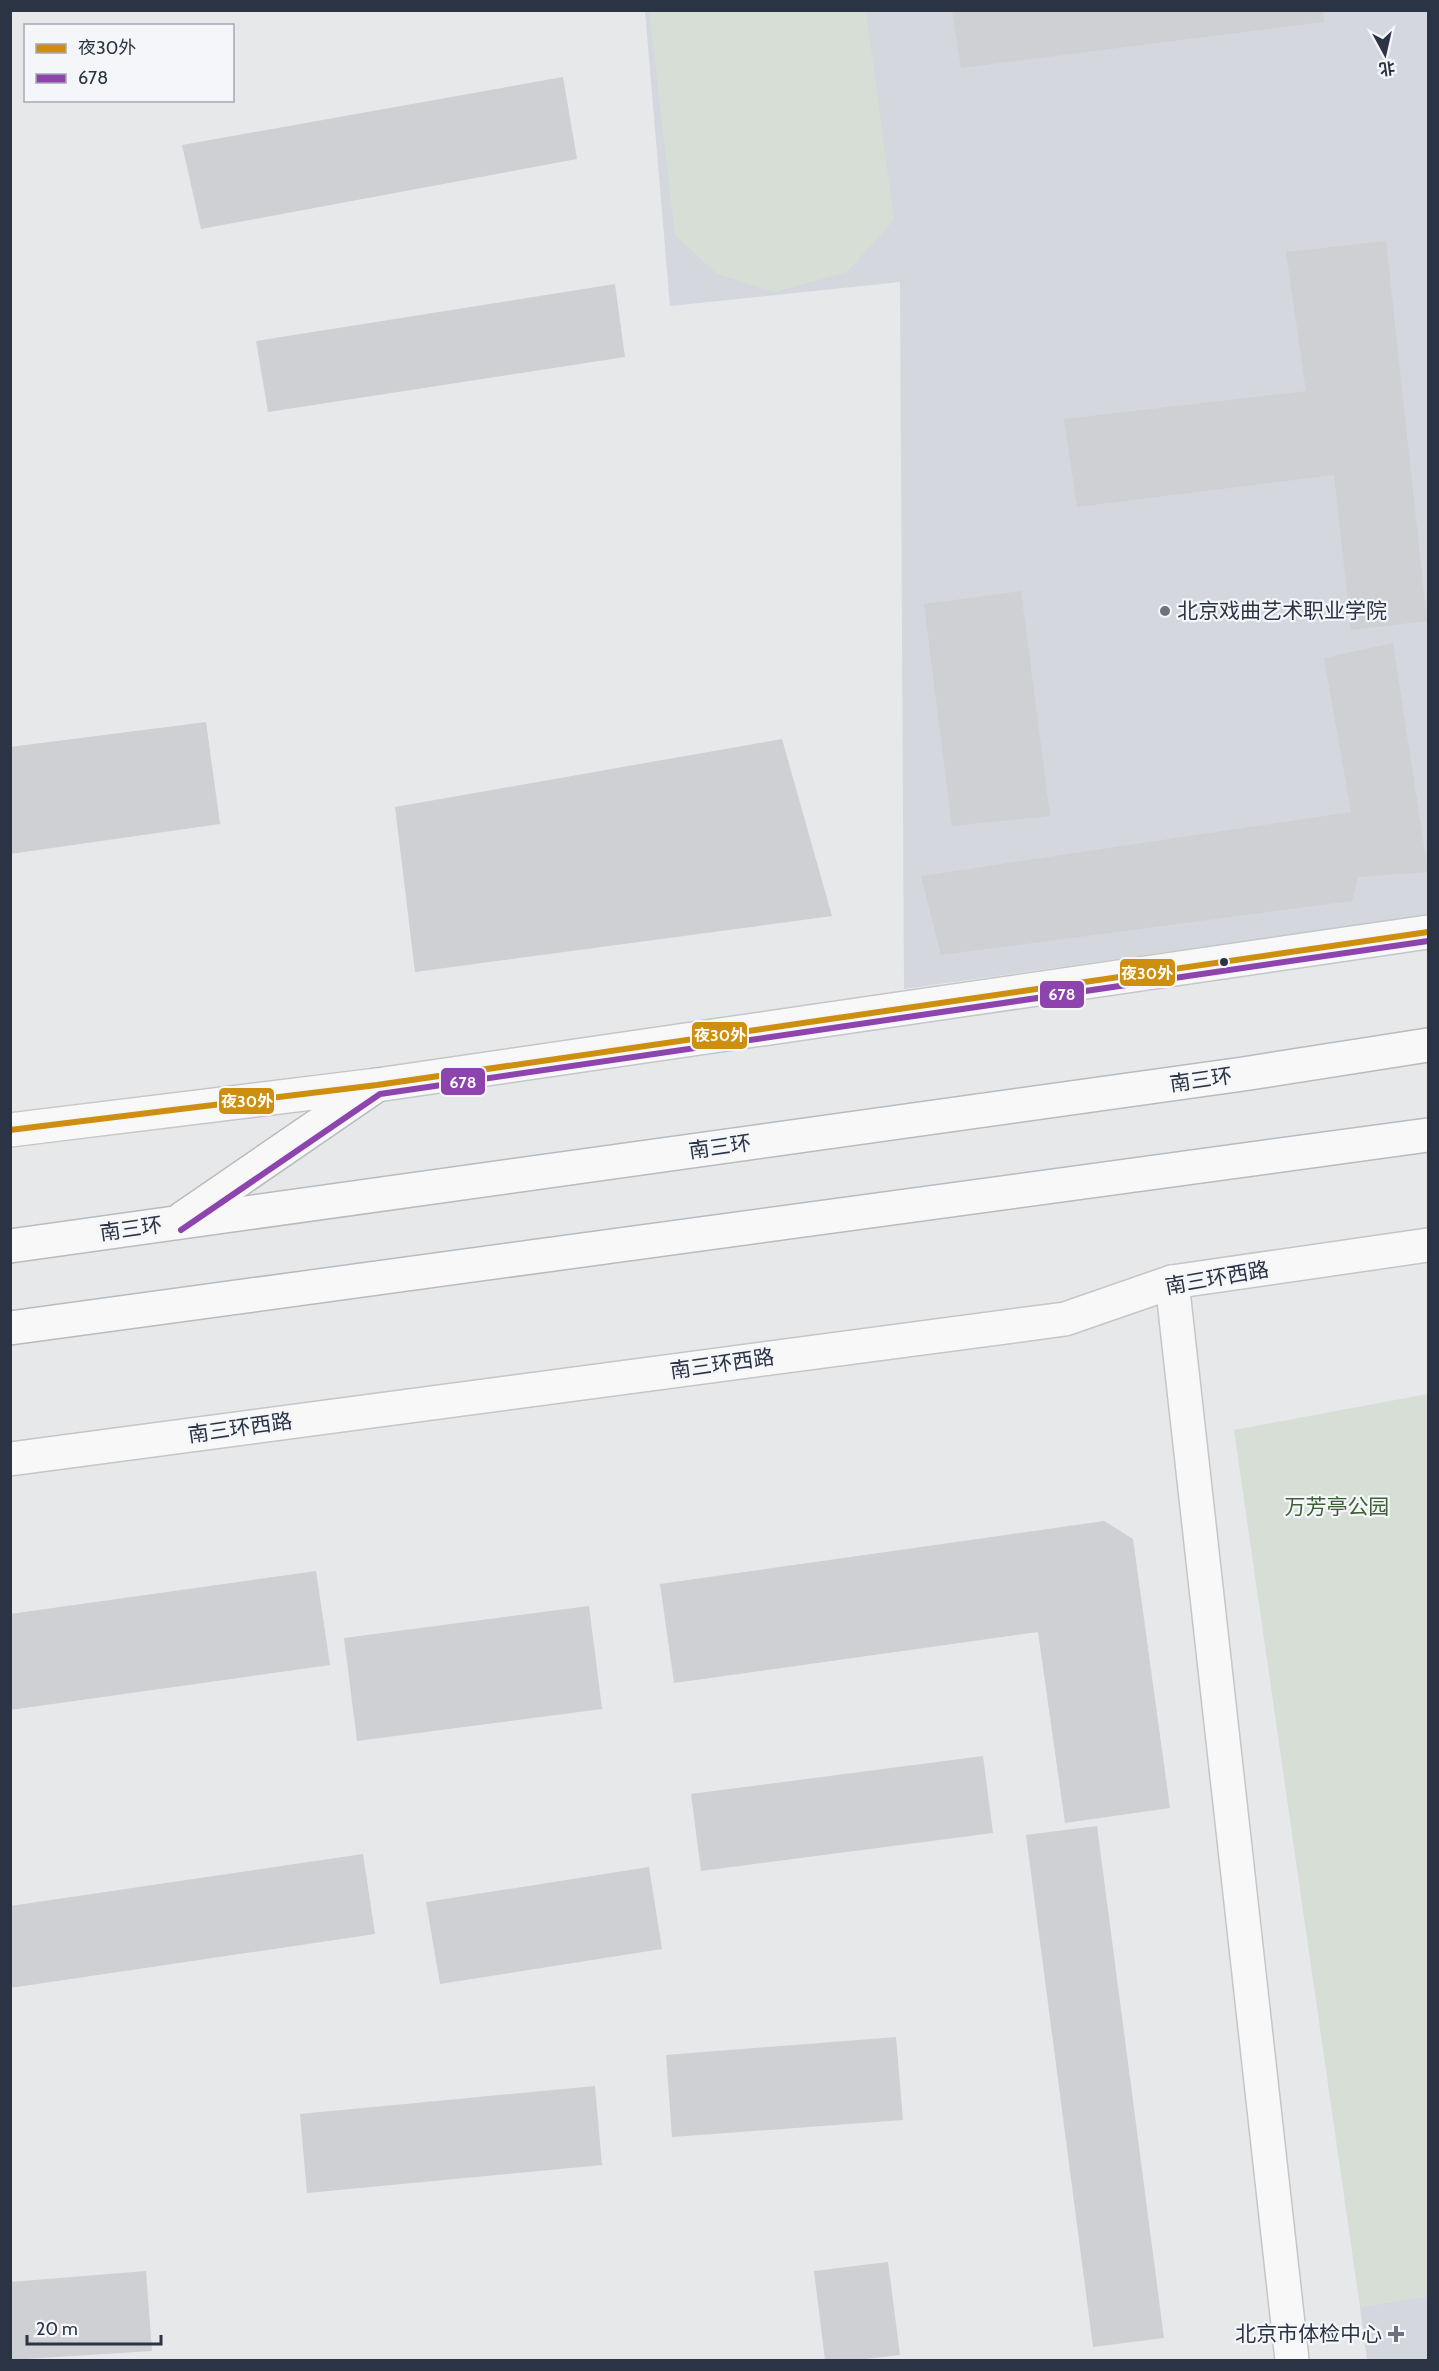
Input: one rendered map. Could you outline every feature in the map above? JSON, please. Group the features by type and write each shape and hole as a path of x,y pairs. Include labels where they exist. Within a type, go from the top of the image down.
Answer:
{"main road":[{"path":"10,1130 377,1084 1428,932"},
{"name":"南三环","path":"10,1245 1243,1074 1428,1045"},
{"path":"176,1223 377,1084"},
{"path":"10,1328 1428,1135"},
{"name":"南三环西路","path":"10,1458 1065,1319 1172,1282 1428,1245"},
{"path":"1172,1282 1292,2361"}],"shaded area":[{"name":"北京戏曲艺术职业学院","path":"645,11 1428,11 1428,915 904,989 900,282 670,306"},
{"name":"北京市体检中心","path":"1428,2296 1428,2360 1367,2360 1360,2307"}],"green space":[{"path":"649,11 866,11 894,220 847,272 775,292 717,274 675,235"},
{"name":"万芳亭公园","path":"1428,1394 1428,2296 1360,2307 1234,1430"}],"building":[{"path":"952,10 1323,10 1324,22 961,68"},
{"path":"563,77 577,159 201,229 182,145"},
{"path":"1386,241 1427,621 1351,630 1334,475 1077,507 1064,419 1306,391 1286,252"},
{"path":"615,284 625,357 268,412 256,341"},
{"path":"1021,591 1050,816 952,826 924,604"},
{"path":"1393,643 1428,872 1358,877 1352,901 941,955 921,876 1351,812 1324,658"},
{"path":"206,722 220,824 10,854 10,747"},
{"path":"782,739 832,916 415,972 395,807"},
{"path":"1104,1521 1133,1539 1170,1808 1065,1823 1038,1632 674,1683 660,1584"},
{"path":"316,1571 330,1665 10,1710 10,1614"},
{"path":"589,1606 602,1709 357,1741 344,1638"},
{"path":"983,1756 993,1833 701,1871 691,1794"},
{"path":"1097,1826 1164,2338 1093,2347 1026,1835"},
{"path":"363,1854 375,1934 10,1988 10,1906"},
{"path":"649,1867 662,1949 440,1984 426,1902"},
{"path":"896,2037 903,2120 672,2137 666,2055"},
{"path":"595,2086 602,2165 307,2193 300,2114"},
{"path":"888,2262 900,2355 856,2360 825,2360 814,2271"},
{"path":"146,2271 152,2351 10,2360 10,2282"}],"transit line":[{"name":"夜30外","path":"10,1130 377,1085 1428,932"},
{"name":"678","path":"181,1230 380,1094 1428,941"}],"place":[{"name":"北京戏曲艺术职业学院","path":"1165,611"},
{"name":"北京市体检中心","path":"1396,2334"}]}
